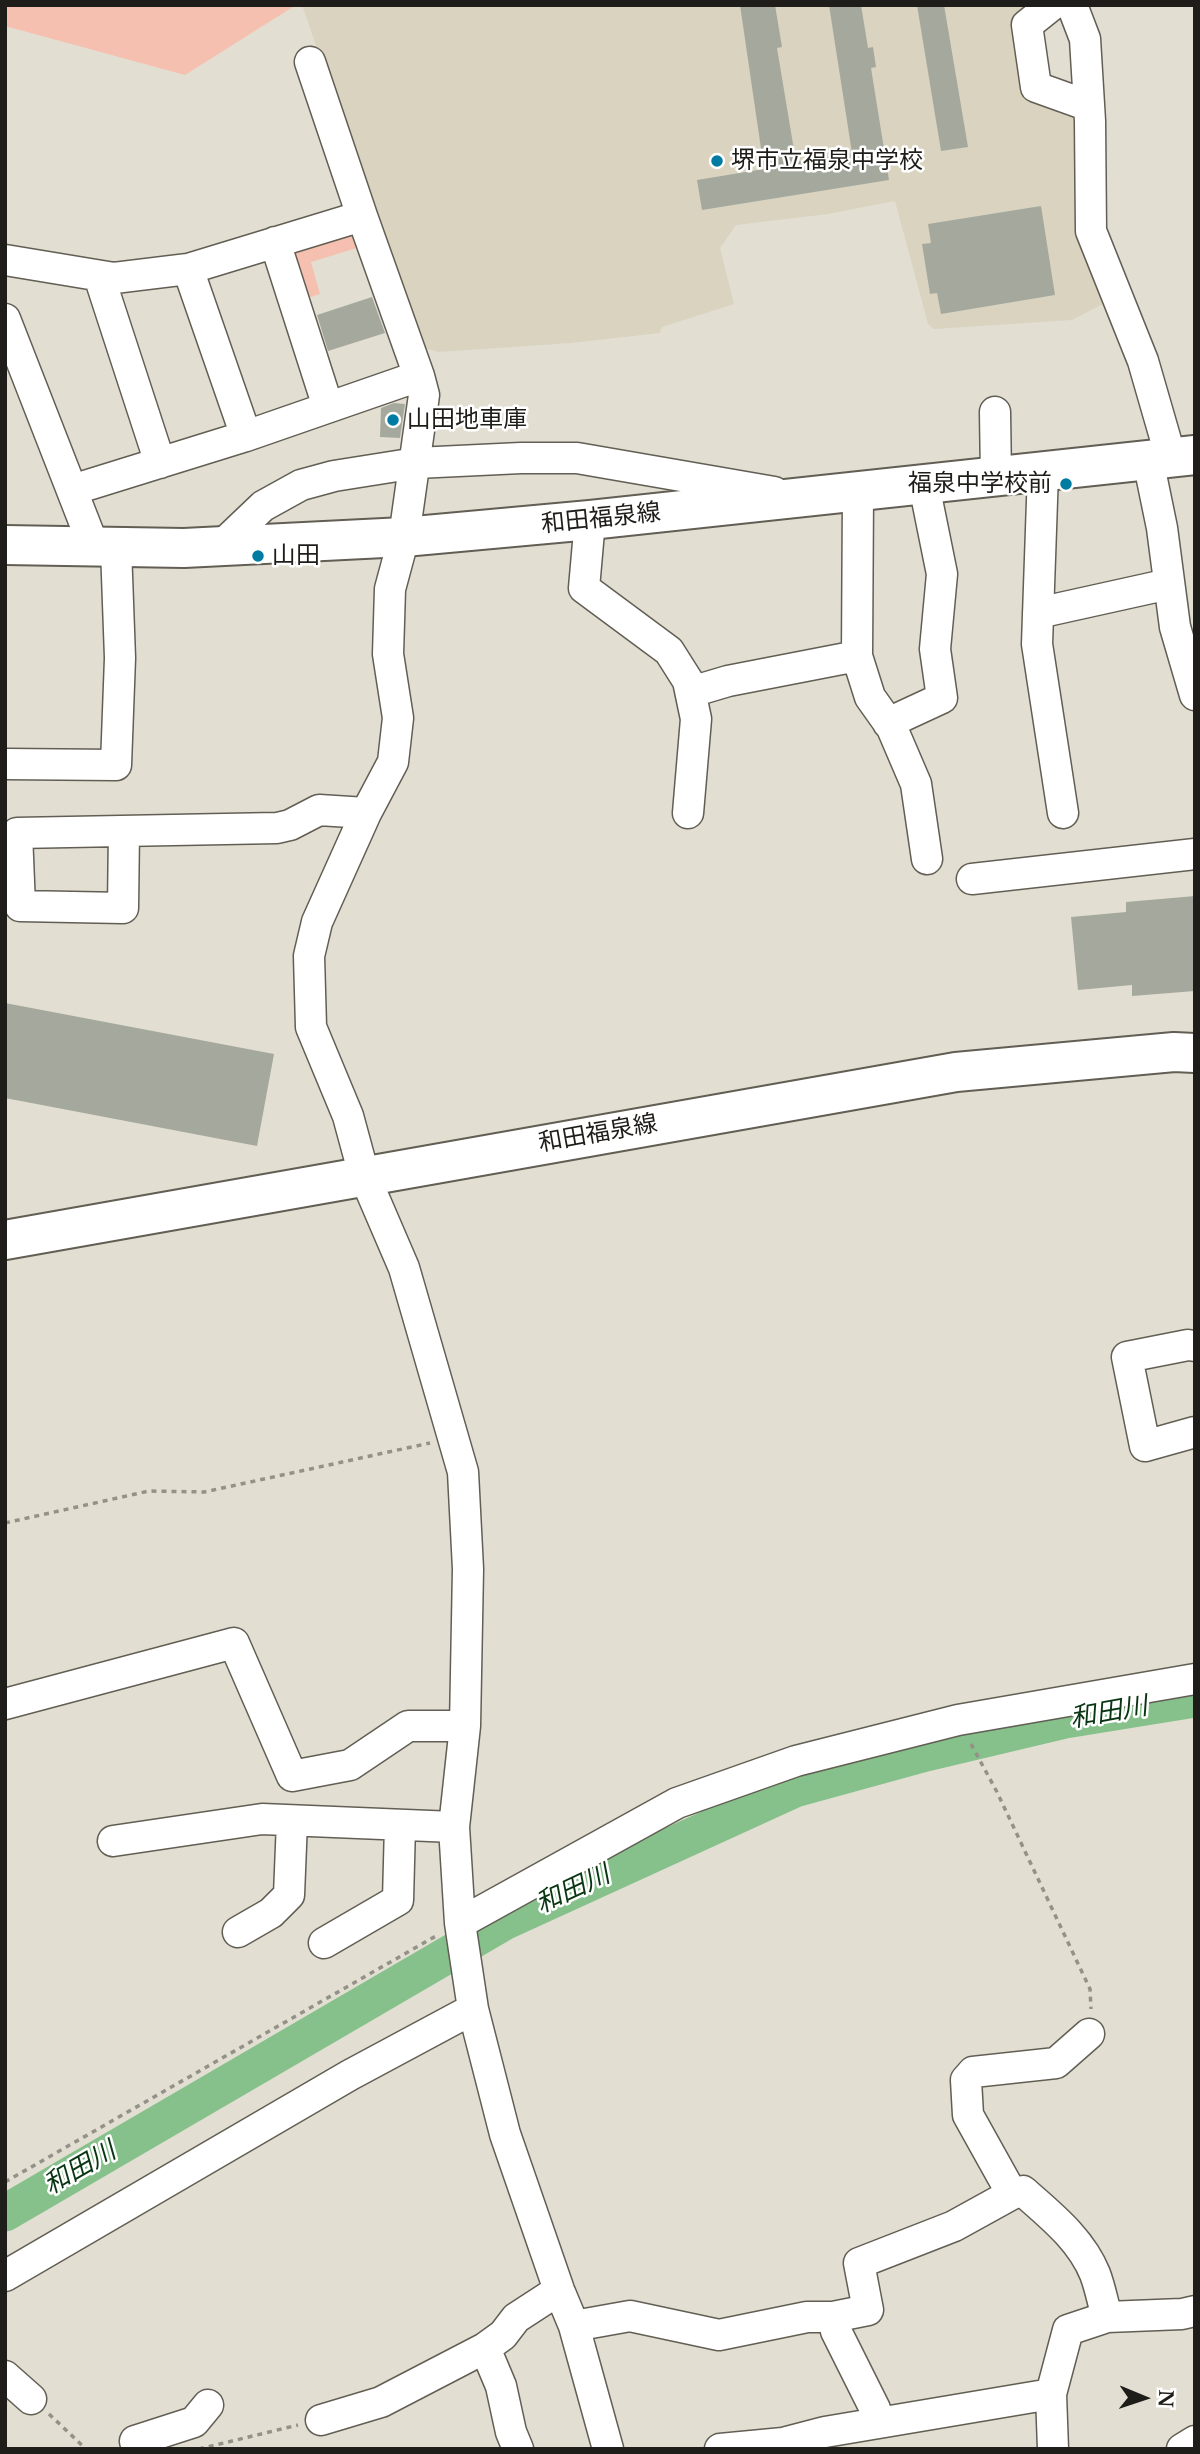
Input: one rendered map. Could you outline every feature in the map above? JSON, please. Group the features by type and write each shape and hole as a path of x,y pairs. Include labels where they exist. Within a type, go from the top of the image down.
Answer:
{"main road":[{"name":"和田福泉線","path":"5,545 221,547 404,537 590,520 1171,458"},
{"name":"和田福泉線","path":"5,1240 956,1072 1174,1052 1195,1053"}],"street":[{"path":"1052,5 1027,25 1036,87 1089,106"},
{"path":"1072,5 1085,39 1091,231 1143,361 1171,458 1162,528 1175,627 1195,695"},
{"path":"310,62 424,395 404,537 390,589 388,654 398,718 393,762 366,813 317,922 309,956 311,1027 348,1116 364,1175 404,1268 463,1472 467,1569 466,1726 454,1827 461,1929 473,2009 505,2134 574,2326 608,2449"},
{"path":"5,260 114,278 188,269 362,216"},
{"path":"275,242 328,407"},
{"path":"188,269 246,436"},
{"path":"99,276 160,463"},
{"path":"5,319 13,362 72,490 105,547 120,658 116,765 5,764"},
{"path":"72,490 246,436 419,376"},
{"path":"995,412 996,478"},
{"path":"221,547 263,506 301,485 334,475 416,463 577,458 803,498"},
{"path":"1043,472 1037,644 1063,813"},
{"path":"888,723 942,698 935,649 942,575 923,485"},
{"path":"858,492 857,656 870,697 888,723 916,784 927,859"},
{"path":"590,520 584,588 669,651 688,681 696,719 688,813"},
{"path":"1038,613 1169,584"},
{"path":"691,692 728,681 857,656"},
{"path":"124,831 276,828 290,825 319,810 366,813"},
{"path":"972,879 1195,854"},
{"path":"1195,1346 1127,1357 1145,1446 1195,1432"},
{"path":"5,1703 234,1643 292,1776 350,1765 408,1726 466,1726"},
{"path":"461,1929 677,1803 796,1761 958,1720 1195,1679"},
{"path":"113,1841 262,1819 454,1827"},
{"path":"238,1932 271,1913 289,1895 292,1821"},
{"path":"324,1943 398,1900 400,1825"},
{"path":"5,2276 350,2075 473,2009"},
{"path":"1012,2194 968,2115 967,2080 974,2072 1055,2063 1089,2034"},
{"path":"574,2326 630,2316 719,2334 807,2317 833,2317 868,2310 859,2263 954,2226 1023,2190 1063,2227 1082,2252 1094,2273 1107,2317"},
{"path":"321,2420 382,2402 485,2348 503,2335 516,2318 559,2290"},
{"path":"1053,2449 1051,2393 1068,2330 1107,2317 1182,2314 1195,2311"},
{"path":"833,2317 836,2331 875,2409 878,2423"},
{"path":"485,2348 501,2386 511,2432 518,2449"},
{"path":"5,2376 31,2399"},
{"path":"720,2449 783,2446 878,2423 1051,2393"},
{"path":"137,2449 135,2441 194,2422 208,2405"},
{"path":"1182,2449 1195,2441"}],"path":[{"path":"5,1522 149,1491 204,1492 429,1444 452,1435"},
{"path":"958,1720 997,1792 1090,1989 1092,2026 1089,2034"},
{"path":"5,2182 461,1929"},
{"path":"31,2399 86,2449"},
{"path":"199,2449 321,2420"}],"shaded area":[{"path":"5,5 296,5 185,75 5,26"},
{"name":"堺市立福泉中学校","path":"302,5 1051,5 1021,64 1078,102 1105,303 1072,320 934,329 928,324 895,201 828,214 736,225 720,248 734,304 662,327 660,333 571,343 438,352 420,347"},
{"path":"356,232 360,247 311,262 320,294 304,299 291,252"}],"building":[{"path":"740,5 775,5 782,47 777,48 796,162 852,153 829,5 861,5 868,48 873,47 876,67 871,68 889,180 702,210 697,180 764,169"},
{"path":"917,5 944,5 968,147 941,151"},
{"path":"1041,206 1055,295 941,314 937,293 930,294 922,244 931,243 928,224"},
{"path":"372,297 385,333 328,351 317,315"},
{"name":"山田地車庫","path":"394,403 405,404 400,438 380,437 381,408"},
{"path":"1195,896 1195,991 1132,996 1132,985 1078,990 1071,917 1126,912 1126,902"},
{"path":"5,1003 274,1054 257,1146 5,1098"}],"waterway":[{"name":"和田川","path":"5,2213 504,1922 795,1789 926,1753 1065,1720 1195,1699"}],"place":[{"name":"堺市立福泉中学校","path":"717,161"},
{"name":"山田地車庫","path":"393,420"},
{"name":"福泉中学校前","path":"1066,484"},
{"name":"山田","path":"258,556"}]}
